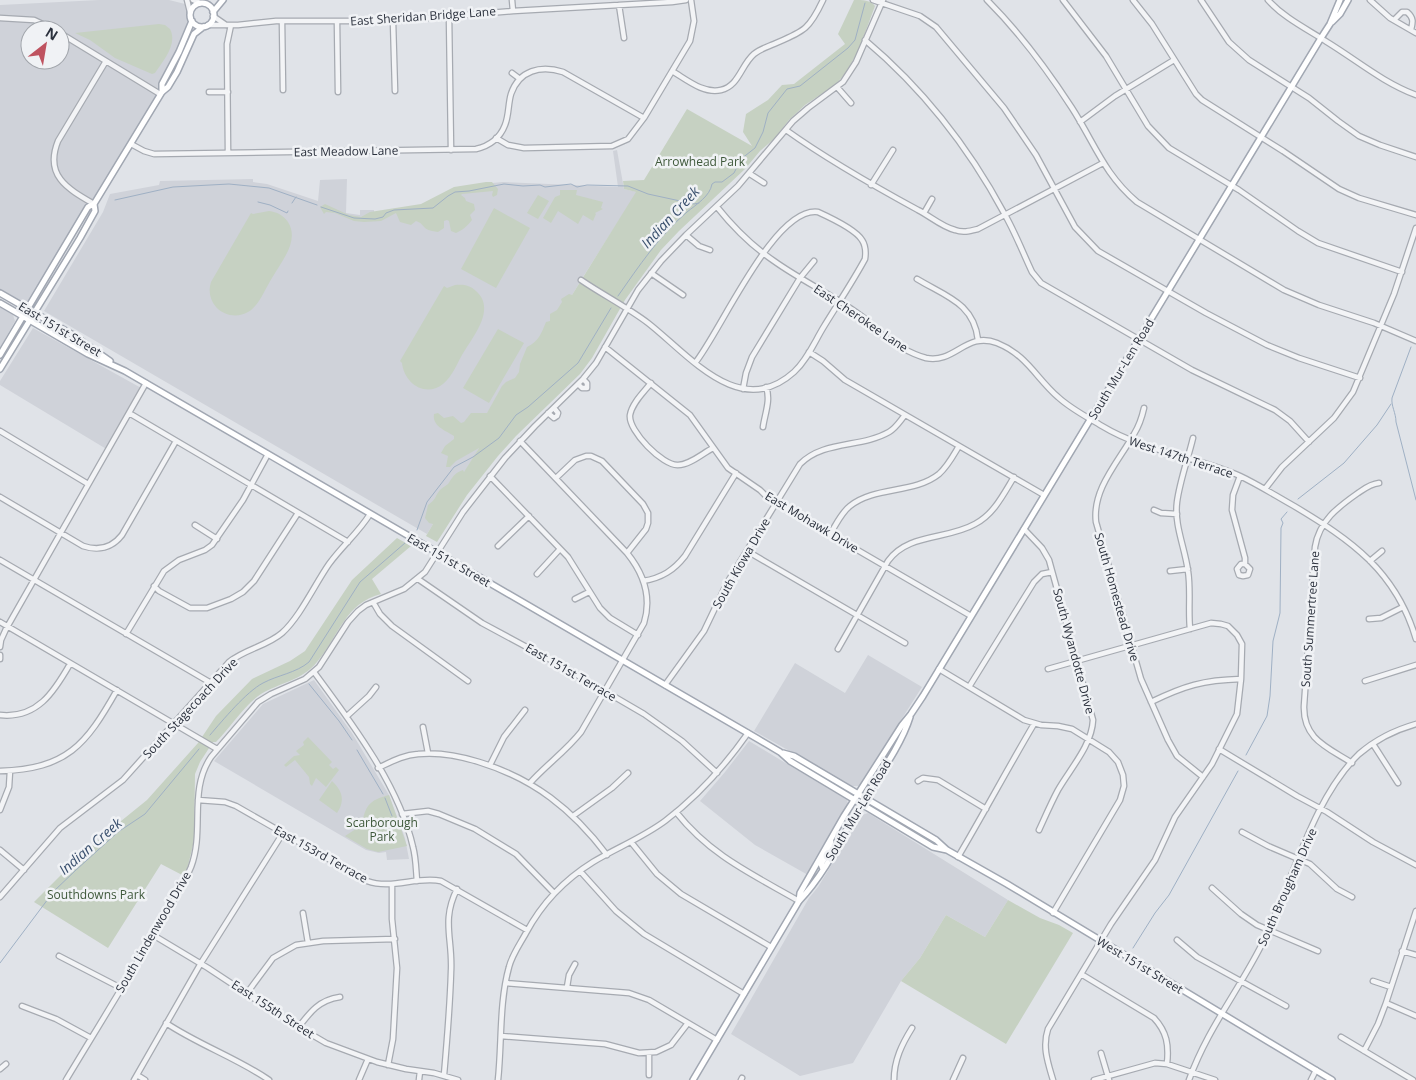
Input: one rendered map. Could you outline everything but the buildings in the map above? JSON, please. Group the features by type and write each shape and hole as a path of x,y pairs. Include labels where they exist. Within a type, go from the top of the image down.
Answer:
{"main road":[{"path":"206,26 197,26 192,21 190,12 194,6 214,0"},
{"path":"0,355 88,207 94,204 161,93 168,87 178,72 194,34 206,26 223,0"},
{"name":"South Mur-Len Road","path":"799,901 800,893 831,839 911,714 1024,530 1330,24 1340,0"},
{"name":"South Mur-Len Road","path":"1330,24 1340,14 1348,0"},
{"path":"202,3 212,8 213,14"},
{"path":"161,93 162,84 179,52 192,21"},
{"path":"0,369 90,221 95,211 94,204"},
{"name":"East 151st Street","path":"0,293 92,347 119,367 146,383 748,733 855,800"},
{"name":"East 151st Street","path":"0,303 88,354 119,367"},
{"name":"South Mur-Len Road","path":"693,1080 799,901 815,882 866,798 907,729 911,714"},
{"name":"East 151st Street","path":"780,752 794,756 866,798"},
{"name":"West 151st Street","path":"866,798 936,840 958,857 1007,884 1332,1080"},
{"name":"West 151st Street","path":"855,800 933,847 947,850"},
{"path":"823,869 821,864 829,851 831,839"}],"street":[{"path":"187,0 190,12"},
{"path":"193,0 202,3"},
{"path":"512,0 513,10"},
{"name":"East Sheridan Bridge Lane","path":"206,26 282,22 393,20 513,10 686,0"},
{"path":"644,118 552,68 536,70 520,79 511,94 505,126 496,138 508,145 524,148 612,146 628,139 644,118 692,34 694,21 691,0"},
{"path":"672,71 707,90 726,88 735,81 754,54 807,28 816,16 823,0"},
{"path":"874,0 920,16 936,27 1004,108 1036,156 1069,218 1089,243 1108,258 1228,325 1274,348 1360,378"},
{"path":"987,0 1030,51 1063,95 1103,164 1116,182 1137,202 1284,290 1319,305 1416,340"},
{"path":"1063,0 1106,56 1127,88 1148,126 1160,140 1175,152 1232,186 1318,243 1402,272"},
{"path":"1133,0 1152,24 1196,94 1202,100 1339,189 1354,196 1416,215"},
{"path":"1200,0 1221,32 1238,51 1257,66 1292,87 1359,136 1386,148 1416,157"},
{"path":"1269,0 1288,18 1379,78 1416,95"},
{"path":"1370,0 1394,20 1416,34"},
{"name":"South Lindenwood Drive","path":"66,1080 191,866 197,841 200,777 204,766 258,702 305,679 314,672 352,617 366,605 404,589 425,572 463,512 490,476 520,441 583,380 605,347 626,309 651,273 686,235 750,174 786,130 808,108 837,88 850,74 882,2"},
{"path":"619,5 624,38"},
{"path":"1394,20 1402,12 1407,12 1412,16 1411,30"},
{"path":"213,14 228,25 228,152"},
{"path":"449,16 451,150"},
{"path":"0,18 34,20"},
{"path":"393,20 394,91"},
{"path":"282,22 283,90"},
{"path":"337,22 338,92"},
{"path":"70,39 161,93"},
{"path":"865,40 892,62 942,120 975,164 1005,215 1032,272 1041,283 1217,383 1275,410 1290,421 1309,442"},
{"path":"1080,122 1127,88 1174,60"},
{"path":"94,204 64,184 56,170 54,157 58,141 106,61"},
{"path":"512,73 520,79"},
{"path":"837,88 851,103"},
{"path":"209,92 228,92"},
{"path":"786,130 871,185 947,227 962,232 978,229 1103,164"},
{"name":"East Meadow Lane","path":"131,144 154,154 451,150 484,147 496,138"},
{"path":"871,185 892,150"},
{"path":"750,174 764,183"},
{"path":"924,213 932,199"},
{"name":"East Cherokee Lane","path":"717,207 764,254 861,315 889,339 916,354 925,358 944,357 964,345 978,340"},
{"path":"580,280 648,324 695,363 722,383 743,389 766,387 781,381 800,366 865,259 863,241 856,234 818,212 801,214 787,226 743,283 711,341 695,363"},
{"path":"1265,489 1282,467 1343,407 1360,378 1402,272 1416,228"},
{"path":"686,235 699,246 710,250"},
{"path":"743,389 752,357 800,278 814,261"},
{"path":"651,273 683,295"},
{"path":"917,279 967,310 973,319 978,340 997,343 1018,356 1033,369 1059,398 1091,419"},
{"name":"East Mohawk Drive","path":"605,347 690,415 723,462 776,503 971,616"},
{"path":"809,352 845,380 1044,495"},
{"name":"South Lindenwood Drive","path":"578,384 582,388 587,388 587,383 583,380"},
{"path":"0,647 7,627 146,383"},
{"path":"651,383 630,413 630,423 637,434 662,460 671,465 687,463 713,448"},
{"path":"763,427 768,402 766,387"},
{"name":"South Lindenwood Drive","path":"548,413 554,418 558,416 554,408"},
{"name":"South Homestead Drive","path":"1144,408 1130,441 1100,491 1095,513 1141,679 1177,756 1203,777"},
{"path":"130,413 176,442 348,542"},
{"name":"South Kiowa Drive","path":"665,685 704,631 727,583 797,468 809,456 822,450 885,434 895,427 905,415"},
{"name":"West 147th Terrace","path":"1091,419 1130,441 1240,476 1344,537 1388,581 1403,607 1416,639"},
{"path":"0,431 88,484"},
{"path":"1190,629 1188,568 1177,514 1178,494 1193,438"},
{"path":"520,441 627,553 640,572 648,597 644,623 638,635 575,740 542,770 530,784"},
{"path":"0,497 83,546 93,549 106,547 116,542 122,535 176,442"},
{"path":"830,534 844,512 859,500 932,478 944,469 959,446"},
{"path":"126,634 160,576 169,566 205,550 217,539 251,486 268,454"},
{"path":"556,478 575,460 591,456 602,461 646,508 648,517 646,529 627,553"},
{"path":"643,581 657,579 666,574 686,556 736,473"},
{"path":"490,476 574,565 600,608 610,618 638,635"},
{"path":"1240,476 1233,495 1232,510 1245,564"},
{"path":"838,649 885,566 895,552 906,545 966,528 983,519 997,506 1014,477"},
{"name":"South Summertree Lane","path":"1352,762 1312,736 1306,724 1304,714 1315,547 1324,524 1336,509 1364,489 1378,483"},
{"path":"1154,510 1161,513 1177,514"},
{"path":"154,586 159,591 190,608 207,608 231,599 243,592 254,581 298,513"},
{"name":"South Stagecoach Drive","path":"0,897 60,828 123,780 235,657 270,641 283,632 291,623 329,564 370,514"},
{"path":"498,546 529,516"},
{"path":"195,525 217,539"},
{"name":"South Wyandotte Drive","path":"1024,530 1042,548 1049,560 1093,720 1088,738 1051,804 1039,830"},
{"path":"537,574 560,549"},
{"path":"747,551 905,643"},
{"path":"1370,561 1382,551"},
{"path":"0,560 211,683"},
{"path":"1170,571 1188,568"},
{"path":"970,687 1034,582 1042,574 1052,572"},
{"name":"East 151st Terrace","path":"418,579 482,623 605,691 666,729 717,773"},
{"path":"574,598 589,592"},
{"path":"372,602 380,614 392,626 468,681"},
{"path":"1369,619 1381,618 1403,607"},
{"path":"0,622 217,750"},
{"path":"1048,669 1215,623 1228,626 1240,638 1242,644 1237,714 1203,777 1176,817 1148,872 1121,908 1051,1023 1046,1035 1045,1052 1053,1080"},
{"path":"0,654 0,659"},
{"path":"0,715 7,716 23,713 47,699 70,664"},
{"path":"1365,681 1416,664"},
{"path":"939,669 1017,716 1034,724 1064,727 1088,738 1109,752 1118,762 1123,775 1123,792 1117,806 1053,913"},
{"path":"314,672 347,716 378,768 402,814 413,848 417,881"},
{"path":"1151,702 1199,682 1241,679"},
{"path":"347,716 370,696 376,687"},
{"path":"0,771 44,766 75,748 87,738 96,726 117,690"},
{"path":"490,765 504,737 525,710"},
{"path":"958,857 1034,724"},
{"name":"South Brougham Drive","path":"1189,1080 1209,1033 1255,959 1321,809 1336,782 1352,762 1373,744 1396,731 1416,724"},
{"path":"423,726 428,753"},
{"path":"498,1080 506,983 512,960 542,906 580,871 631,842 676,812 702,790 748,733"},
{"path":"1373,744 1398,783"},
{"path":"1219,749 1321,809 1372,842 1416,865"},
{"path":"378,768 402,757 428,753 464,758 509,772 554,800 573,816 591,834 607,855"},
{"path":"0,810 9,787 10,771"},
{"path":"573,816 612,788 628,773"},
{"path":"918,781 923,778 938,780 986,809"},
{"name":"East 153rd Terrace","path":"198,800 225,802 236,806 362,879 378,885 437,880 457,889 527,930"},
{"path":"402,814 428,811 475,829 516,854 554,893"},
{"path":"676,812 712,850 799,901"},
{"path":"1242,832 1268,846 1310,864 1338,889 1352,897"},
{"path":"145,1080 135,1078 201,963 283,833"},
{"path":"631,842 657,874 681,894 771,948"},
{"path":"0,850 24,870"},
{"path":"580,871 611,906 644,934 744,994"},
{"path":"388,1065 393,1038 397,978 392,919 392,885"},
{"path":"1212,888 1241,914 1269,930 1318,951"},
{"path":"444,1075 452,972 448,914 451,901 457,889"},
{"path":"1364,1051 1378,1024 1392,987 1416,911"},
{"path":"303,913 308,943"},
{"name":"East 155th Street","path":"152,935 201,963 298,1028 326,1043 388,1065 444,1075 458,1080"},
{"path":"247,993 273,958 289,948 323,941 395,939"},
{"path":"1176,940 1192,954 1286,1006"},
{"path":"1402,951 1416,956"},
{"path":"59,956 121,988"},
{"path":"567,987 569,975 574,964"},
{"path":"1081,974 1154,1018 1162,1028 1167,1039 1167,1064"},
{"path":"1373,981 1392,987"},
{"path":"506,983 629,993 648,1000 717,1040"},
{"path":"298,1028 319,1004 331,998 340,997"},
{"path":"1386,1002 1416,1016"},
{"path":"22,1006 56,1019 91,1038"},
{"path":"166,1023 188,1037 243,1064 269,1080"},
{"path":"501,1036 605,1044 638,1053 649,1053 671,1045 688,1023"},
{"path":"894,1080 899,1052 912,1028"},
{"path":"1341,1037 1412,1080"},
{"path":"649,1053 649,1075"},
{"path":"1101,1053 1108,1078"},
{"path":"953,1080 963,1058"},
{"path":"359,1080 368,1059"},
{"path":"1094,1080 1108,1078 1155,1063 1167,1064 1214,1080"},
{"path":"0,1070 6,1064"},
{"path":"1310,1080 1316,1070"},
{"path":"419,1080 420,1071"}],"shaded area":[{"path":"99,0 169,0 185,4 192,21 162,84 162,92 94,204 88,208 28,309 0,293 0,5"},
{"path":"617,150 624,189 637,192 583,277 427,534 44,311 103,212 110,194 159,185 160,181 253,179 253,182 267,184 318,201 320,180 347,179 346,213 360,215 360,210 374,210 374,213 429,204 471,185 503,182 618,187 613,151"},
{"path":"0,307 13,315 15,321 0,348"},
{"path":"33,328 143,389 108,450 0,385 0,381"},
{"path":"868,655 922,687 859,786 852,786 754,731 795,663 845,693"},
{"path":"314,680 352,733 389,795 405,838 409,859 387,860 386,852 379,853 366,850 214,761 263,704"},
{"path":"749,741 847,800 848,804 814,860 808,875 755,845 700,801"},
{"path":"868,813 1008,900 985,937 946,915 920,958 901,981 853,1063 800,1076 731,1034 809,898 818,887 862,815"}],"green space":[{"name":"Arrowhead Park","path":"854,0 869,1 875,6 859,49 846,73 835,85 805,105 789,120 774,139 760,151 745,169 661,250 625,300 592,358 580,374 498,456 467,495 437,542 426,536 433,524 429,523 425,518 428,505 456,474 463,470 464,472 479,448 456,461 450,467 446,467 448,456 441,453 445,446 454,439 454,436 437,425 434,414 438,413 444,418 453,416 461,423 471,413 487,413 502,386 515,378 519,372 527,347 539,337 546,322 550,321 550,314 557,310 562,302 561,299 569,294 572,295 636,192 624,189 623,181 644,180 687,109 752,146 743,132 746,114 768,100 782,85 794,84 845,44 838,34"},
{"path":"159,24 165,25 170,29 172,41 165,58 155,73 152,74 115,58 90,40 75,33"},
{"path":"492,182 498,189 497,195 493,197 493,191 462,194 466,201 474,204 475,210 470,215 472,220 465,228 456,233 451,231 449,221 447,220 444,221 444,228 438,232 426,229 416,221 411,225 400,222 396,213 381,221 364,222 354,221 335,213 326,212 324,214 320,207 325,204 349,215 361,217 370,212 421,204 454,187"},
{"path":"560,190 577,190 576,195 603,202 601,208 603,209 595,213 593,221 583,215 578,224 558,211 551,223 543,218 555,197 560,195"},
{"path":"538,195 549,201 538,219 527,213"},
{"path":"494,208 530,228 496,288 461,269"},
{"path":"269,211 280,214 288,222 292,237 288,251 262,297 252,309 240,315 231,315 223,312 216,307 211,298 211,282 251,213"},
{"path":"455,285 471,287 482,298 484,306 481,323 449,378 436,388 423,389 411,382 400,361 444,286 447,288"},
{"path":"498,329 524,343 489,403 463,388"},
{"name":"Southdowns Park","path":"397,538 411,546 372,579 381,594 369,598 351,613 325,652 305,673 268,690 249,704 216,742 213,742 200,762 195,774 194,841 184,876 161,864 108,948 34,902 105,834 147,800 198,743 216,716 252,679 290,661 305,651 352,580"},
{"path":"308,737 332,762 329,765 333,769 336,767 339,770 326,787 316,778 312,786 309,777 295,760 286,767 284,765 294,756 300,755 296,751 304,745 303,742"},
{"path":"332,781 342,796 340,809 337,813 319,800"},
{"name":"Scarborough Park","path":"389,795 407,846 378,852 367,849 345,836 362,825 367,808 372,802"},
{"path":"1008,900 1040,918 1073,933 1006,1044 901,981 920,958 946,915 985,937"}],"waterway":[{"name":"Indian Creek","path":"618,296 667,231 706,196 712,184 722,182 734,173 741,159 755,148 763,132 768,113 787,89 800,86 848,48 855,40 865,3"},
{"path":"115,200 173,187 229,184 269,188 317,205"},
{"path":"321,207 354,218 375,219 383,217 386,213 394,210 433,208 455,192 504,184 540,185 545,187 571,184 577,187 587,185 628,186 648,194 694,204 699,203"},
{"path":"292,203 296,197"},
{"path":"258,202 287,213 288,211"},
{"name":"Indian Creek","path":"417,530 427,502 454,467 473,457 499,438 516,415 528,407 578,363 611,308"},
{"path":"1411,347 1392,401 1416,500"},
{"path":"1298,499 1344,463 1377,425 1391,404"},
{"path":"1246,755 1267,716 1273,641 1280,613 1281,528 1283,523 1281,519 1287,512"},
{"name":"Indian Creek","path":"210,735 256,687 298,669 309,662 360,582 405,543"},
{"path":"309,684 352,740"},
{"name":"Indian Creek","path":"0,963 54,891 118,832 145,814 199,749"},
{"path":"357,750 383,794"},
{"path":"1133,948 1169,895 1238,771"},
{"path":"385,798 392,816"}]}
